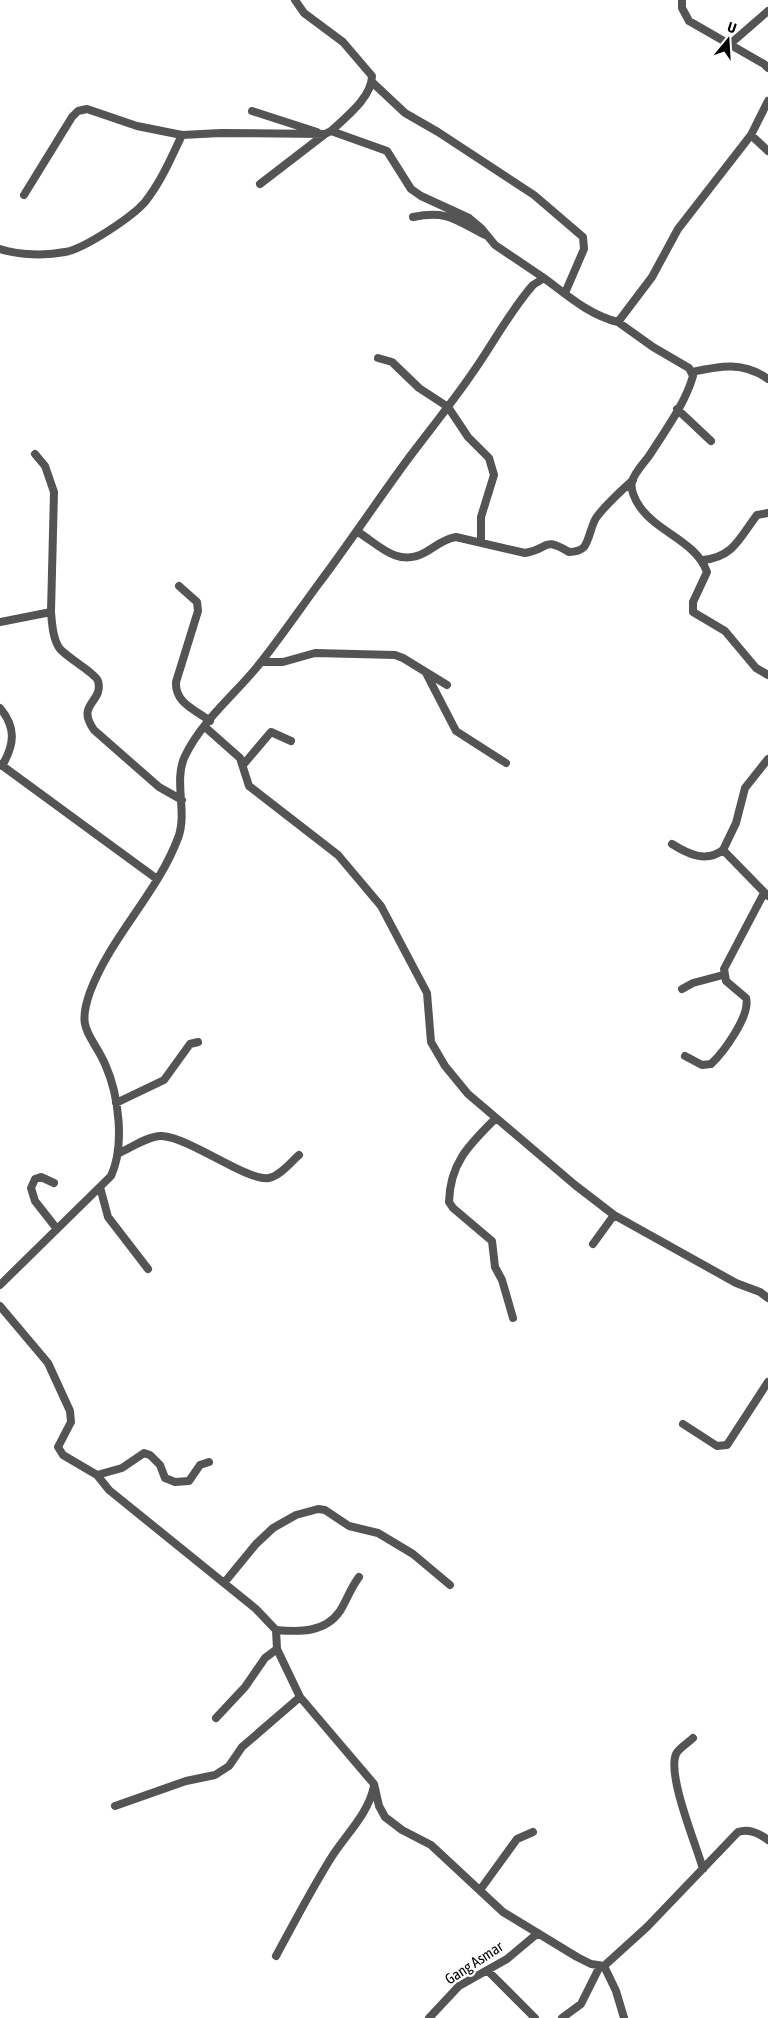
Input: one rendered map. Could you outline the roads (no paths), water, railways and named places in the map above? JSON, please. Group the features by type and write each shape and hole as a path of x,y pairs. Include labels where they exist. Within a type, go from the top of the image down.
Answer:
{"street":[{"path":"260,184 326,133 366,94 372,82 372,76 368,70 343,42 304,13 295,0"},
{"path":"682,0 682,8 688,21 768,68"},
{"path":"729,45 768,11"},
{"path":"372,82 405,114 444,136 534,195 583,237 584,249 565,293"},
{"path":"618,322 652,277 678,230 751,135 768,101"},
{"path":"24,196 51,148 78,111 87,109 137,126 182,135 326,133"},
{"path":"252,110 387,151 411,189 421,196 469,218 495,245 604,319 618,322 631,333 692,372 722,366 738,366 759,373 768,379"},
{"path":"0,249 30,254 66,252 121,222 145,201 161,178 182,135"},
{"path":"751,135 768,151"},
{"path":"413,217 438,213 448,216 487,236"},
{"path":"0,1285 111,1176 119,1153 115,1092 105,1063 84,1025 84,1016 90,992 108,952 157,879 178,837 182,800 182,766 188,752 208,724 261,662 358,532 407,461 448,407 526,293 544,278"},
{"path":"378,358 392,362 419,388 448,407 468,437 486,453 492,465 494,475 484,503 481,539"},
{"path":"358,532 389,554 403,558 423,553 448,539 456,537 481,539 525,553 533,552 549,544 557,544 569,552 582,549 597,517 632,480 678,409 692,381 692,372"},
{"path":"678,409 711,441"},
{"path":"35,454 45,466 54,492 50,612 59,648 78,665 96,675 99,682 98,690 86,714 90,725 142,774 159,787 182,800"},
{"path":"632,480 632,487 640,507 656,524 695,551 703,560 707,572 692,602 693,612 725,631 756,668 768,675"},
{"path":"703,560 716,559 728,552 757,514 768,513"},
{"path":"180,586 197,602 198,611 176,682 176,691 182,701 208,724 238,756 249,786 338,855 382,906 427,993 428,1026 435,1050 462,1087 575,1185 614,1215 736,1283 760,1292 768,1298"},
{"path":"0,622 50,612"},
{"path":"261,662 283,662 315,653 395,655 447,685"},
{"path":"426,673 456,732 506,763"},
{"path":"0,708 8,717 13,734 9,752 1,765 157,879"},
{"path":"242,765 271,732 291,741"},
{"path":"672,844 689,854 704,857 715,856 723,850 736,823 745,788 768,759"},
{"path":"685,1056 702,1064 711,1064 724,1051 741,1020 746,1006 746,998 726,981 723,975 724,969 766,895 723,850"},
{"path":"682,990 692,983 723,975"},
{"path":"116,1104 164,1080 190,1044 198,1042"},
{"path":"496,1118 462,1152 449,1202 453,1208 492,1240 495,1267 502,1280 513,1318"},
{"path":"119,1153 155,1136 161,1136 181,1141 245,1171 267,1178 273,1176 299,1154"},
{"path":"54,1183 41,1177 35,1179 31,1188 35,1201 57,1229"},
{"path":"100,1187 108,1217 148,1268"},
{"path":"593,1244 614,1215"},
{"path":"0,1306 48,1363 70,1412 71,1422 60,1441 59,1450 70,1460 97,1475 109,1490 256,1609 276,1630 277,1649 300,1697 374,1784 379,1806 385,1817 402,1830 431,1845 503,1912 577,1957 602,1966 616,1991 624,2018"},
{"path":"683,1424 717,1446 727,1445 768,1382"},
{"path":"97,1475 122,1468 144,1453 150,1455 160,1465 165,1478 170,1481 184,1482 191,1478 200,1464 209,1462"},
{"path":"224,1583 256,1544 273,1528 290,1517 318,1509 326,1510 349,1526 378,1533 413,1554 450,1585"},
{"path":"276,1630 313,1631 331,1620 339,1612 348,1592 359,1577"},
{"path":"216,1718 245,1687 266,1658 277,1649"},
{"path":"115,1806 186,1781 215,1775 229,1766 242,1747 300,1697"},
{"path":"693,1738 678,1750 674,1765 677,1788 703,1869"},
{"path":"276,1956 332,1856 364,1813 371,1798 374,1784"},
{"path":"562,2018 581,2004 602,1966 647,1927 738,1832 747,1830 755,1832 768,1840"},
{"path":"480,1890 517,1840 533,1832"},
{"name":"Gang Asmar","path":"429,2018 459,1986 488,1971 519,1950 538,1933"},
{"path":"488,1971 535,2018"}]}
